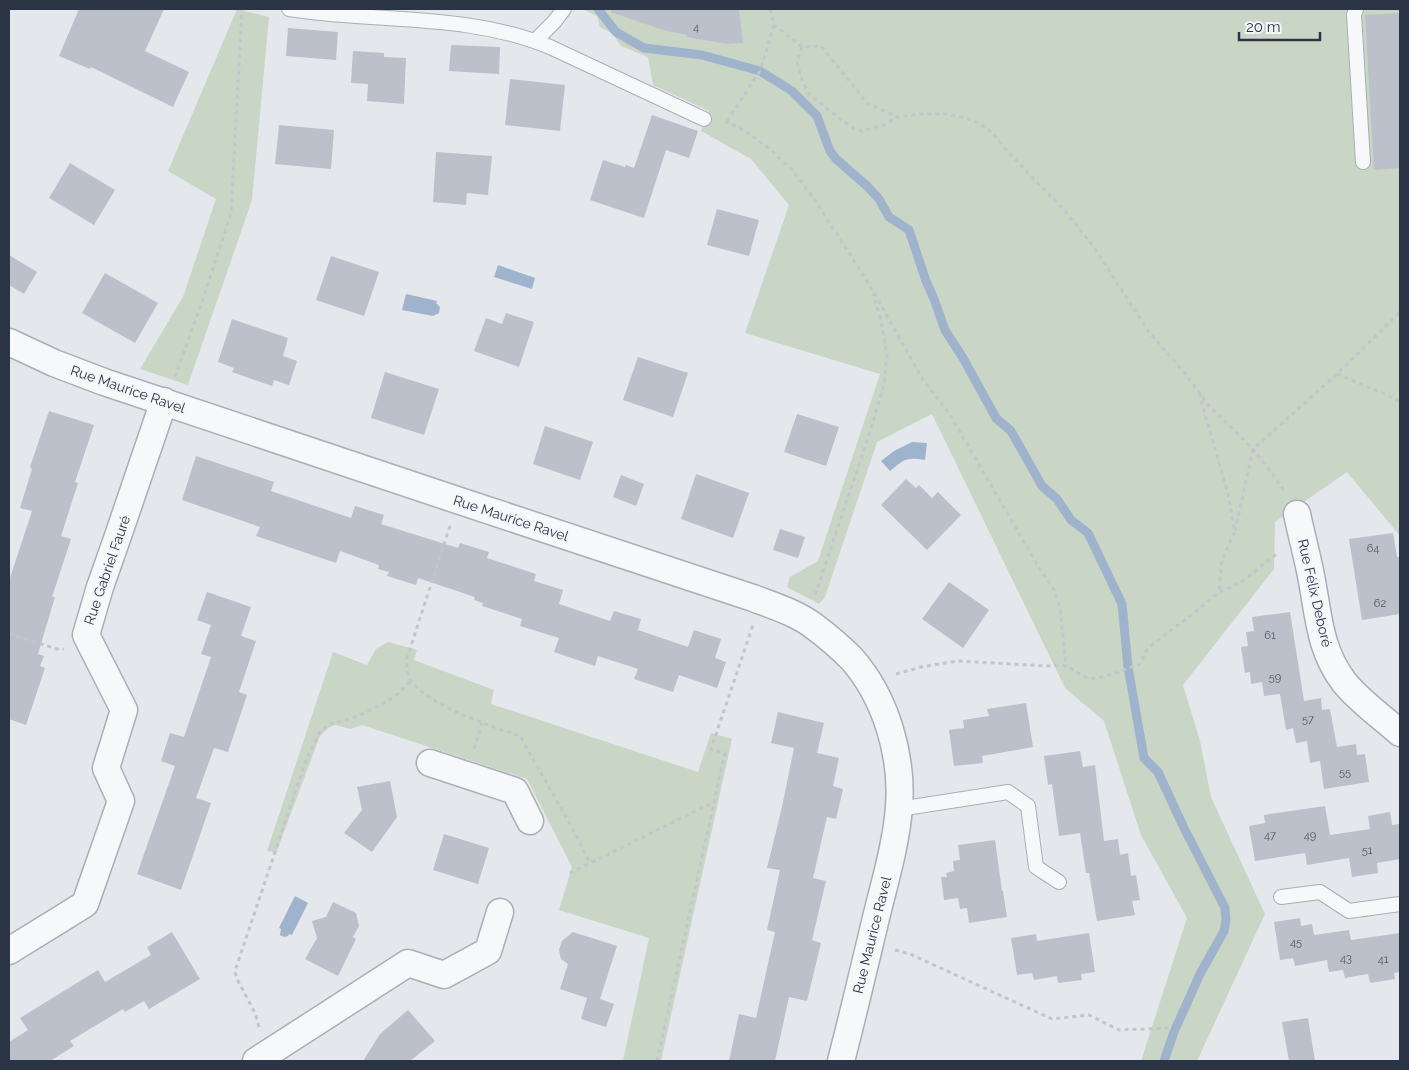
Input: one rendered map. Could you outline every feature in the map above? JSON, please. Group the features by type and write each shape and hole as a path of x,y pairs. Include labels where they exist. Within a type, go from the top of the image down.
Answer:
{"street":[{"name":"Rue Maurice Ravel","path":"9,342 54,363 104,382 169,391 459,501 761,601 799,617 814,626 852,659 881,705 894,742 900,784 899,809 889,864 841,1061"},
{"name":"Rue Gabriel Fauré","path":"9,951 85,904 121,801 106,768 124,710 86,635 100,587 169,391"},
{"name":"Rue Félix Deboré","path":"1297,514 1312,581 1322,640 1331,660 1344,682 1400,733"},
{"path":"430,763 515,791 530,820"},
{"path":"260,1059 408,963 444,975 488,951 500,912"}],"lane":[{"path":"289,9 454,23 510,33 535,41 704,119"},
{"path":"535,41 564,9"},
{"path":"1356,9 1354,15 1363,162"},
{"path":"899,809 1008,792 1028,806 1036,867 1059,882"},
{"path":"1280,898 1320,892 1350,912 1400,904"}],"path":[{"path":"169,391 204,296 231,213 242,9"},
{"path":"727,121 760,71 774,25 770,9"},
{"path":"774,25 802,47 821,46 868,104 898,117"},
{"path":"802,47 797,62 800,75 808,93 853,128 862,131 883,125 898,117 922,114 947,114 979,123 991,132 1065,211 1093,246 1149,332 1184,372 1209,406 1253,449 1282,487 1297,514 1291,541 1271,560 1240,583 1219,592 1147,649 1140,664 1093,679 1082,676 1066,666 1057,664 1047,666 957,661 921,666 888,676"},
{"path":"704,119 727,121 747,132 771,150 792,170 815,200 872,289 923,380 949,413 1054,590 1060,608 1066,666"},
{"path":"813,601 871,430 884,384 886,356 881,320 872,289"},
{"path":"1219,592 1222,560 1235,531 1253,449 1337,374 1400,312"},
{"path":"1337,374 1387,394 1400,402"},
{"path":"1198,390 1228,494 1235,531"},
{"path":"459,501 407,658 408,673 415,686 431,699 482,723 520,736 570,824 590,864"},
{"path":"657,1061 725,753 711,749 761,601"},
{"path":"9,634 56,650 92,647"},
{"path":"260,1059 258,1023 255,1013 236,977 235,971 306,760 320,732 330,724 352,718 381,705 394,697 412,681"},
{"path":"570,873 714,802"},
{"path":"870,943 910,954 1052,1019 1089,1015 1119,1030 1169,1028"}],"green space":[{"path":"237,9 269,17 252,200 188,385 140,369 183,297 216,199 168,171"},
{"path":"582,9 1400,9 1400,536 1347,472 1275,522 1274,569 1183,685 1200,741 1211,797 1265,914 1197,1061 1141,1061 1187,918 1141,835 1104,721 1065,688 932,414 877,442 825,597 819,604 787,587 790,577 818,561 880,374 745,333 789,205 751,159 701,131 709,111 653,85 648,57 621,46 613,34 600,27 597,16"},
{"path":"388,642 417,650 414,660 494,690 491,704 698,772 711,733 732,739 661,1061 623,1061 649,938 559,910 572,867 527,779 362,725 350,729 335,725 328,728 320,736 276,853 267,851 333,652 367,665 376,649"}],"water":[{"path":"498,265 535,278 532,289 494,277"},
{"path":"406,294 437,301 436,303 440,307 439,313 433,316 402,310"},
{"path":"912,442 927,443 925,460 906,460 890,471 881,461 894,451"},
{"path":"295,896 308,903 292,935 289,934 284,937 280,935 281,929 279,928"}],"building":[{"path":"79,9 164,9 145,51 189,72 173,107 91,67 90,69 59,56"},
{"path":"611,9 739,9 743,43 727,44 687,37 687,35 663,30 611,12"},
{"path":"1400,13 1400,168 1374,170 1365,15"},
{"path":"288,28 338,32 336,60 286,56"},
{"path":"451,45 500,47 499,74 449,71"},
{"path":"353,51 384,53 384,57 406,58 404,104 367,101 368,84 351,83"},
{"path":"510,79 565,85 560,131 505,125"},
{"path":"652,115 698,131 689,158 666,150 644,218 590,200 603,160 634,168"},
{"path":"279,125 334,130 331,169 275,164"},
{"path":"436,152 492,156 488,195 467,193 466,205 433,202"},
{"path":"70,163 115,190 94,225 49,198"},
{"path":"717,209 759,220 749,256 707,245"},
{"path":"9,255 37,272 24,294 9,285"},
{"path":"331,256 379,272 364,316 316,300"},
{"path":"105,273 158,303 135,343 82,313"},
{"path":"506,313 534,322 519,367 474,351 486,318 502,324"},
{"path":"232,319 288,338 283,356 297,361 289,385 274,380 272,386 232,372 234,368 218,362"},
{"path":"638,357 688,373 673,417 623,400"},
{"path":"385,372 439,389 424,435 371,418"},
{"path":"49,411 94,425 75,482 78,483 61,536 71,539 52,597 55,597 38,654 44,656 40,666 45,668 26,725 9,719 9,581 32,511 20,508 32,469 30,467"},
{"path":"797,414 839,427 826,466 784,452"},
{"path":"545,426 593,442 580,480 533,464"},
{"path":"196,456 274,482 271,491 351,518 355,506 384,515 381,524 458,548 460,543 489,552 487,558 536,574 534,581 563,590 559,604 610,621 614,611 641,619 638,630 688,647 694,630 721,639 715,658 726,662 717,688 679,675 673,692 634,679 638,669 598,656 595,666 554,652 559,638 520,626 522,619 482,606 483,603 474,600 475,597 418,578 416,585 387,576 389,572 378,569 379,565 340,551 336,563 256,536 260,527 182,500"},
{"path":"696,474 749,493 733,538 681,519"},
{"path":"621,475 644,484 636,506 613,497"},
{"path":"906,479 916,488 919,485 932,498 938,492 961,515 927,550 881,505"},
{"path":"780,529 805,537 798,558 773,550"},
{"path":"1393,533 1397,557 1400,557 1400,614 1362,620 1349,539"},
{"path":"949,582 989,610 963,648 922,619"},
{"path":"207,592 251,607 241,636 256,641 239,692 247,695 228,752 214,748 196,798 211,803 181,890 137,874 175,766 161,761 170,733 184,737 211,657 201,654 211,625 197,620"},
{"path":"1290,612 1304,701 1321,698 1322,710 1330,709 1337,747 1356,744 1357,755 1365,754 1369,782 1324,789 1320,761 1310,763 1307,741 1296,743 1293,728 1286,730 1280,694 1264,696 1262,682 1251,684 1250,672 1245,673 1241,647 1248,646 1246,632 1254,631 1252,617"},
{"path":"1026,703 1033,747 982,756 983,763 954,766 949,730 964,728 963,720 989,716 987,709"},
{"path":"778,712 824,723 817,753 839,758 833,786 843,789 836,819 827,817 813,878 826,881 812,940 821,943 807,1001 789,997 775,1061 729,1061 739,1014 756,1018 775,932 767,930 780,870 767,868 794,748 771,743"},
{"path":"1080,751 1083,767 1095,765 1104,841 1118,839 1120,855 1128,853 1131,876 1136,875 1140,900 1132,901 1135,915 1097,921 1089,873 1086,873 1080,833 1059,836 1052,784 1048,785 1044,756"},
{"path":"390,781 397,817 372,852 344,833 362,810 357,787"},
{"path":"1325,806 1330,835 1370,829 1368,816 1390,812 1392,825 1400,824 1400,859 1377,863 1378,873 1352,877 1349,858 1307,865 1305,853 1255,861 1249,826 1265,823 1264,815"},
{"path":"444,834 489,848 478,884 433,870"},
{"path":"995,840 1007,917 969,923 967,908 960,909 958,898 944,900 941,877 947,877 946,873 954,871 953,861 960,860 958,845"},
{"path":"333,902 356,913 359,926 353,937 356,939 338,976 305,959 317,938 312,921 326,917"},
{"path":"1300,918 1301,926 1312,924 1314,935 1349,930 1351,940 1400,933 1400,972 1394,973 1395,979 1370,983 1368,974 1345,978 1343,970 1329,972 1327,960 1295,966 1293,958 1280,960 1274,922"},
{"path":"172,932 200,979 149,1009 144,1001 125,1012 123,1009 70,1041 74,1046 50,1061 9,1061 9,1042 28,1030 20,1018 98,970 105,982 151,955 147,947"},
{"path":"573,932 617,946 600,999 614,1004 606,1027 581,1019 587,998 560,989 568,964 561,959 559,950 562,941"},
{"path":"1089,933 1095,972 1081,974 1082,980 1058,983 1057,976 1034,980 1032,973 1017,975 1011,938 1036,934 1037,941"},
{"path":"408,1010 435,1041 410,1061 363,1061 380,1034"},
{"path":"1308,1018 1315,1061 1289,1061 1282,1022"}],"waterway":[{"path":"598,9 616,32 644,48 702,55 760,71 792,91 817,116 830,151 836,159 879,199 889,217 909,230 945,330 963,358 996,418 1011,431 1042,486 1057,499 1071,520 1088,533 1122,604 1128,667 1144,758 1158,772 1225,908 1226,920 1224,931 1200,974 1174,1032 1164,1061"}]}
